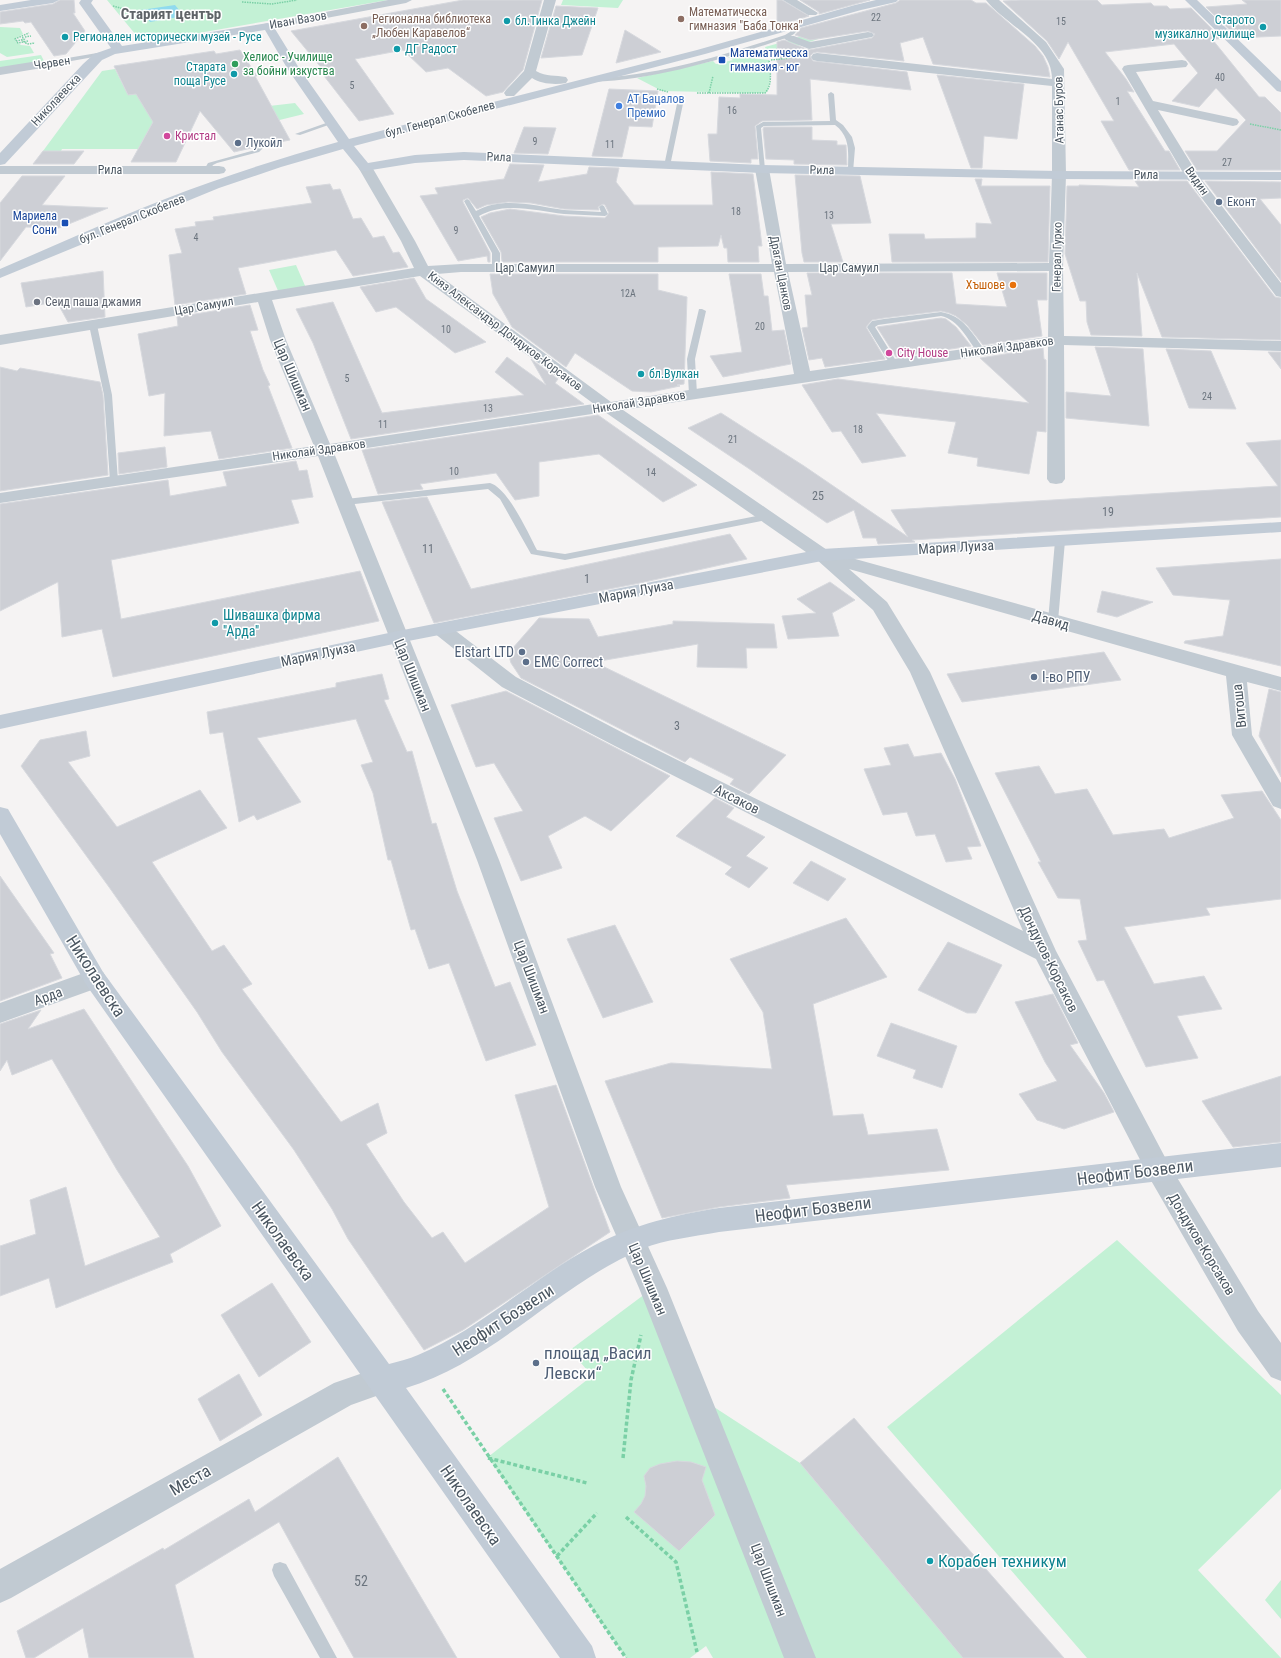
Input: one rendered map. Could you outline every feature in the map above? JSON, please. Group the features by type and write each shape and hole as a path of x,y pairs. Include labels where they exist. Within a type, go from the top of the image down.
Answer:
{"main road":[{"path":"0,8 21,2 53,0"},
{"path":"87,0 85,2 119,50"},
{"name":"бул. Генерал Скобелев","path":"175,186 213,170 339,133 562,80 864,0"},
{"name":"бул. Генерал Скобелев","path":"0,274 131,218 276,164 339,133 587,81 892,0"},
{"path":"1191,0 1281,88"},
{"path":"268,26 293,68 365,167"},
{"name":"Иван Вазов","path":"119,50 268,26"},
{"name":"Николаевска","path":"0,161 87,67 103,54 119,50"},
{"name":"Рила","path":"365,167 415,159 464,156 762,169 1059,175 1281,176"},
{"name":"Мария Луиза","path":"0,722 398,637 822,555 1281,527"},
{"name":"Николаевска","path":"0,815 95,979 383,1380 580,1658"},
{"name":"Неофит Бозвели","path":"383,1380 429,1366 475,1340 596,1259 632,1241 670,1228 719,1220 1281,1155"}],"street":[{"name":"Иван Вазов","path":"268,26 406,0"},
{"path":"510,93 530,72 550,0"},
{"path":"789,0 812,14"},
{"name":"Атанас Буров","path":"992,0 1042,44 1058,69 1059,175"},
{"path":"790,38 809,46 868,35"},
{"path":"817,57 1059,83"},
{"name":"Видин","path":"1182,64 1128,69 1192,176 1281,293"},
{"name":"Червен","path":"0,71 38,65"},
{"path":"530,72 542,79 562,80"},
{"path":"1148,104 1233,122"},
{"name":"Княз Александър Дондуков-Корсаков","path":"365,167 423,270 608,408 822,555"},
{"name":"Драган Цанков","path":"762,169 780,268 803,377"},
{"name":"Рила","path":"0,170 213,170"},
{"name":"Генерал Гурко","path":"1056,479 1056,267 1059,175"},
{"name":"Цар Самуил","path":"0,340 423,270 461,268 1056,267"},
{"name":"Цар Шишман","path":"263,296 278,340 346,502 398,637 488,860 608,1187 653,1288 800,1658"},
{"name":"Николай Здравков","path":"0,498 1057,340 1281,346"},
{"name":"Давид","path":"822,555 1281,684"},
{"name":"Дондуков-Корсаков","path":"822,555 880,606 920,672 1044,952 1158,1169 1248,1321 1281,1367"},
{"name":"Аксаков","path":"441,629 509,682 630,745 1044,952"},
{"name":"Витоша","path":"1236,672 1242,735 1281,801"},
{"name":"Арда","path":"0,1013 95,979"},
{"name":"Места","path":"0,1587 344,1393 383,1380"}],"lane":[{"name":"Червен","path":"38,65 103,54"},
{"path":"832,94 834,121"},
{"path":"667,166 681,99"},
{"path":"762,169 758,127 760,125 828,124 833,123 834,121"},
{"path":"834,121 845,128 851,138 851,171"},
{"path":"298,134 339,133"},
{"path":"213,170 210,164 258,151 266,142 274,140"},
{"path":"467,201 496,253 496,268"},
{"path":"475,215 483,209 500,206 605,214 602,207"},
{"path":"693,394 692,359 702,311"},
{"path":"894,364 871,327 875,323 941,314 947,315 958,320 981,351"},
{"path":"93,325 108,395 114,481"},
{"path":"346,502 490,486 504,498 534,552 565,557 767,517"},
{"path":"1053,621 1060,541"},
{"path":"280,1570 329,1658"}],"path":[{"path":"244,0 242,2 272,4 297,0"},
{"path":"27,40 36,43 18,43 15,39 30,35"},
{"path":"22,42 27,40 30,35"},
{"path":"22,42 23,37 30,35"},
{"path":"20,38 22,42"},
{"path":"709,93 765,93 768,90 770,78 769,60"},
{"path":"744,69 770,67"},
{"path":"1233,122 1281,130"},
{"path":"623,1458 631,1380 653,1288"},
{"path":"429,1366 488,1457 626,1658"},
{"path":"488,1457 587,1483"},
{"path":"557,1556 597,1513"},
{"path":"626,1517 676,1562 697,1652"}],"green space":[{"path":"107,0 388,0 147,42 141,41"},
{"path":"563,0 623,0 618,8 561,5"},
{"path":"0,27 20,28 23,34 15,39 15,41 21,45 30,46 34,53 7,57 0,53"},
{"path":"813,31 821,38 792,48 789,58 768,58 765,47 794,39"},
{"path":"41,55 44,61 0,68 0,61"},
{"path":"734,56 769,60 770,78 768,90 765,93 662,91 637,78 713,61 716,64 733,60 728,57"},
{"path":"115,69 128,95 153,92 153,122 138,149 62,149 61,151 43,151 102,71"},
{"path":"295,103 304,114 243,129 236,110"},
{"path":"296,265 306,288 279,293 269,270"},
{"path":"1117,1240 1281,1395 1281,1489 1198,1570 1281,1658 1087,1658 887,1427"},
{"path":"653,1288 697,1396 800,1463 963,1658 713,1658 706,1646 690,1658 626,1658 488,1457 592,1376 570,1350"},
{"path":"1281,1580 1281,1619 1265,1600"}],"water":[{"path":"175,5 184,16 150,22 141,10"}],"building":[{"path":"60,0 74,0 75,13 73,13 85,31 66,54 54,56 31,22 25,23 23,21 0,24 0,12 53,4"},
{"path":"463,0 542,0 523,70 503,92 486,96 448,68 426,72 403,50 355,59 394,114 359,121 321,72 324,71 291,31"},
{"path":"777,0 782,0 809,16 777,26"},
{"path":"800,0 870,0 819,14 819,12"},
{"path":"900,0 971,0 976,3 986,3 1035,46 1043,56 1048,67 1050,77 933,64 923,37 900,43 904,61 817,52 810,56 813,61 907,72 911,90 810,79 812,120 762,121 755,126 758,159 751,159 751,163 710,161 708,134 717,134 719,97 740,98 740,94 777,95 777,42 784,40 809,50 872,38 875,34 868,31 810,40 795,35 801,28 896,3"},
{"path":"1097,0 1102,5 1151,3 1154,6 1167,6 1170,9 1191,8 1222,39 1212,39 1259,97 1265,97 1281,113 1281,170 1197,170 1185,151 1217,151 1246,120 1216,88 1199,107 1172,101 1198,73 1174,44 1105,52 1126,79 1134,92 1127,91 1165,151 1169,151 1180,170 1129,170 1101,121 1114,121 1068,42 1059,59 1047,41 1003,1"},
{"path":"1242,0 1281,0 1281,36 1238,38 1206,7 1247,4"},
{"path":"556,6 598,8 582,55 541,58"},
{"path":"625,30 661,52 616,63"},
{"path":"240,50 257,76 255,76 290,140 274,143 278,140 274,137 264,140 256,147 234,152 200,111 176,162 131,162 153,122 136,94 128,95 114,66 214,51 216,54"},
{"path":"937,75 1024,84 1017,139 984,136 982,168 971,168"},
{"name":"АТ Бацалов Премио","path":"609,89 658,91 652,127 629,126 622,157 592,156"},
{"path":"524,127 556,128 548,154 514,153"},
{"path":"764,127 812,127 812,140 837,141 837,145 846,145 847,165 794,164 794,160 766,159"},
{"path":"43,151 84,151 74,164 33,164"},
{"path":"510,164 544,165 538,182 587,174 589,167 619,168 616,182 634,205 713,205 711,172 753,174 762,246 758,246 759,262 728,262 727,248 724,248 721,235 718,246 658,247 658,262 502,262 501,252 481,217 490,213 510,209 564,216 605,218 609,213 605,205 603,204 598,207 599,210 564,209 531,203 508,202 486,205 477,209 468,198 463,200 463,202 490,253 490,262 488,262 487,256 458,261 420,196 438,194 435,188 504,179"},
{"path":"795,175 860,176 871,223 831,224 843,262 804,262"},
{"path":"22,176 65,176 42,205 108,208 59,228 26,227 0,261 0,203"},
{"path":"975,179 982,179 981,186 1050,186 1048,262 892,262 889,234 924,234 925,239 976,238 976,223 992,224"},
{"path":"1135,181 1187,181 1275,297 1281,298 1281,340 1162,337 1137,273 1142,336 1091,335 1087,322 1086,301 1080,301 1065,254 1067,186 1139,187"},
{"path":"1205,181 1281,182 1281,198 1260,199 1281,225 1281,281"},
{"path":"330,184 333,190 340,189 353,219 361,218 373,238 384,236 393,253 399,252 408,267 353,276 336,250 238,268 246,294 175,305 169,255 182,253 175,229 196,226 195,222 214,220 213,217 312,203 306,187"},
{"path":"103,271 105,317 68,322 57,302 26,307 21,283"},
{"path":"807,273 952,273 956,304 1007,307 997,273 1047,273 1047,300 1037,300 1042,336 983,345 967,325 956,316 949,313 941,311 884,318 872,320 866,327 885,359 825,367 822,358 809,360 802,328 808,327 805,295 812,295"},
{"path":"490,274 658,274 658,290 687,297 684,384 651,392 632,391 575,353 566,367 512,327 493,294"},
{"path":"729,274 761,274 764,296 768,296 772,331 784,330 791,364 723,377 710,356 742,352"},
{"path":"414,278 426,299 486,342 455,353 396,307 376,312 360,287"},
{"path":"333,302 382,413 524,395 495,372 507,357 546,385 531,359 558,379 555,383 584,404 351,439 313,343 296,309"},
{"path":"250,305 258,330 250,331 263,370 270,385 268,386 292,448 219,459 211,431 164,436 165,393 149,396 138,334 178,326 177,317"},
{"path":"941,318 946,319 956,327 971,346 896,357 877,327"},
{"path":"1095,347 1143,349 1149,426 1066,418 1066,392 1111,396"},
{"path":"1043,348 1044,359 1046,360 1046,432 1037,431 1029,474 977,466 978,458 948,453 956,422 876,413 906,456 862,463 841,431 832,432 802,385 838,379 1029,403 980,358"},
{"path":"1166,349 1211,351 1236,409 1189,408"},
{"path":"1268,352 1281,352 1281,369"},
{"path":"0,367 17,371 20,368 100,382 103,395 108,475 0,491"},
{"path":"721,413 804,466 908,537 891,510 1278,486 1246,443 1281,440 1281,517 912,540 915,542 878,544 876,538 863,538 854,510 827,523 688,428"},
{"path":"598,415 697,485 663,502 599,454 539,462 539,496 515,500 496,473 420,484 423,489 378,494 362,450"},
{"path":"165,447 167,467 119,474 118,453"},
{"path":"296,461 299,471 307,470 313,497 291,500 299,523 111,560 121,619 360,571 379,621 113,677 102,629 62,637 58,582 0,611 0,504 168,480 170,496 227,486 223,472"},
{"path":"427,497 471,589 730,534 747,559 640,583 434,623 382,502"},
{"path":"1281,559 1281,666 1184,643 1185,641 1223,636 1230,600 1173,595 1156,568"},
{"path":"830,582 855,600 832,613 839,636 788,639 782,616 816,613 797,599"},
{"path":"1102,591 1153,602 1117,617 1097,612"},
{"path":"539,618 589,619 598,637 673,624 673,621 774,624 777,648 746,648 747,668 697,667 698,644 594,662 786,755 749,794 730,784 734,779 690,757 685,762 521,678 511,663 509,656 512,649"},
{"name":"I-во РПУ","path":"1104,652 1121,680 962,702 947,674"},
{"path":"382,674 389,699 384,700 407,752 412,751 432,824 436,823 457,891 495,987 510,982 536,1045 486,1061 449,963 429,969 415,929 411,930 391,860 388,860 373,793 361,765 373,762 356,719 257,738 301,802 257,820 254,815 239,822 223,732 210,734 207,712 336,687 336,683"},
{"path":"1269,689 1281,692 1281,777 1259,736"},
{"path":"506,691 670,776 611,831 585,816 548,836 562,868 521,881 494,818 523,811 494,763 476,767 451,705"},
{"path":"86,731 90,756 68,762 117,827 200,790 227,828 152,862 212,951 224,945 252,984 242,989 341,1122 378,1103 387,1133 366,1144 404,1202 432,1238 443,1232 465,1263 549,1207 515,1095 556,1085 610,1232 463,1330 424,1350 348,1239 332,1209 294,1150 222,1052 197,1012 21,766 40,740"},
{"path":"908,744 914,757 941,753 955,779 981,846 967,847 972,859 946,862 935,834 916,836 907,812 883,815 864,769 891,765 884,748"},
{"path":"1039,766 1055,794 1087,789 1113,835 1164,829 1169,838 1234,818 1221,795 1262,791 1281,820 1281,899 1206,908 1210,915 1124,927 1154,984 1204,976 1222,1009 1177,1016 1198,1058 1146,1067 1104,980 1097,981 1078,941 1087,940 1080,899 1058,898 1038,862 1041,862 995,773"},
{"path":"715,798 734,808 726,817 765,837 746,856 768,868 749,888 725,874 732,867 676,836"},
{"path":"811,861 846,879 828,901 793,883"},
{"path":"0,876 54,953 50,954 62,978 0,1001"},
{"path":"846,918 887,977 813,1004 833,1116 863,1114 868,1135 937,1129 949,1170 786,1185 790,1198 719,1207 662,1218 605,1081 671,1063 772,1069 763,1012 730,959"},
{"path":"615,925 653,1002 603,1018 567,939"},
{"path":"948,942 1002,965 976,1013 967,1013 918,990"},
{"path":"1053,994 1078,1043 1070,1045 1104,1093 1114,1112 1064,1129 1037,1120 1019,1094 1057,1081 1045,1062 1015,1002"},
{"path":"84,1009 188,1166 221,1226 170,1254 173,1262 56,1308 49,1278 0,1296 0,1246 36,1234 30,1200 66,1187 85,1266 160,1237 117,1170 52,1059 12,1075 7,1060 0,1071 0,1024 41,1010 28,1029"},
{"path":"891,1023 957,1046 942,1088 913,1078 916,1070 877,1056"},
{"path":"1281,1076 1281,1142 1233,1147 1202,1101"},
{"path":"272,1283 311,1342 259,1377 221,1315"},
{"path":"239,1374 262,1415 220,1441 198,1399"},
{"name":"Корабен техникум","path":"854,1418 1064,1658 963,1658 800,1463"},
{"path":"338,1457 457,1658 354,1658 279,1522 175,1585 194,1658 89,1658 83,1628 34,1658 26,1658 17,1631 163,1548 164,1550 249,1499 255,1512"},
{"path":"677,1461 691,1462 706,1467 702,1480 715,1515 679,1551 634,1512 641,1504 645,1496 646,1486 644,1476 650,1468 660,1464"}],"place":[{"name":"Математическа гимназия \"Баба Тонка\"","path":"681,19"},
{"name":"бл.Тинка Джейн","path":"507,21"},
{"name":"Регионална библиотека „Любен Каравелов“","path":"364,26"},
{"name":"Старото музикално училище","path":"1263,27"},
{"name":"Регионален исторически музей - Русе","path":"65,37"},
{"name":"ДГ Радост","path":"397,49"},
{"name":"Математическа гимназия - юг","path":"722,60"},
{"name":"Хелиос - Училище за бойни изкуства","path":"235,64"},
{"name":"Старата поща Русе","path":"234,74"},
{"name":"АТ Бацалов Премио","path":"619,106"},
{"name":"Кристал","path":"167,136"},
{"name":"Лукойл","path":"238,143"},
{"name":"Еконт","path":"1219,202"},
{"name":"Мариела Сони","path":"65,223"},
{"name":"Хъшове","path":"1013,285"},
{"name":"Сеид паша джамия","path":"37,302"},
{"name":"City House","path":"889,353"},
{"name":"бл.Вулкан","path":"641,374"},
{"name":"Шивашка фирма ''Арда''","path":"215,623"},
{"name":"Elstart LTD","path":"522,652"},
{"name":"EMC Correct","path":"526,662"},
{"name":"I-во РПУ","path":"1034,677"},
{"name":"площад „Васил Левски“","path":"536,1363"},
{"name":"Корабен техникум","path":"930,1561"}],"district":[{"name":"Старият център","path":"171,14"}]}
